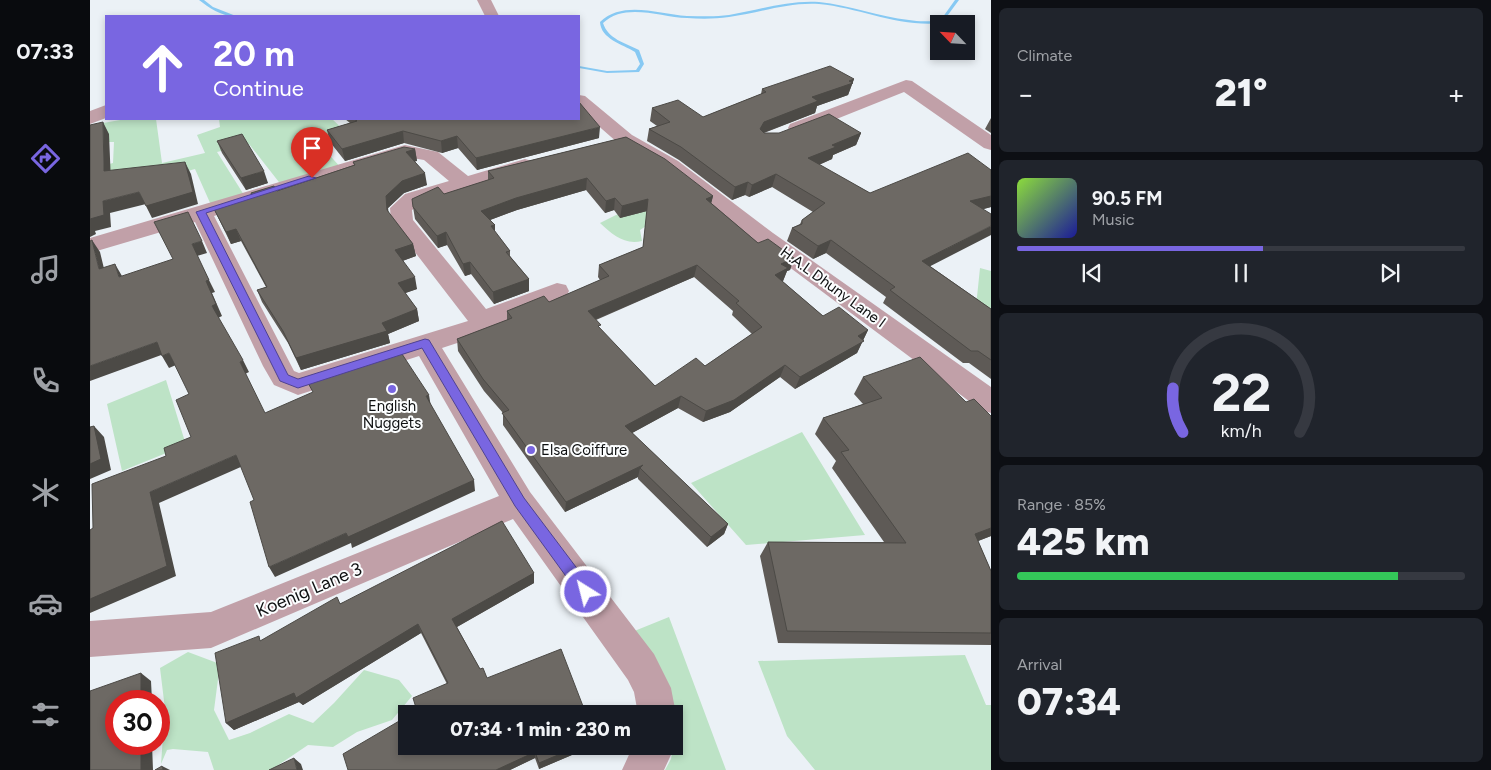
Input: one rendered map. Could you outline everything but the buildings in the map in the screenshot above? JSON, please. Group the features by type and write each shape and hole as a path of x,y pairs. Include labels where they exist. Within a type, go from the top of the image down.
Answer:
{"street":[{"path":"484,0 492,15"},
{"path":"776,136 906,85 991,144"},
{"name":"H.A.L Dhuny Lane I","path":"580,101 625,138 671,166 766,238 991,402"},
{"path":"90,118 105,111"},
{"path":"972,129 991,121"},
{"path":"598,146 625,138"},
{"path":"90,246 405,151 420,150 435,157 463,182"},
{"path":"201,212 284,378 298,384 485,325 402,221 401,208 413,199 463,182 544,160"},
{"path":"482,321 557,291"},
{"path":"425,343 519,502 641,667 652,688 655,705"},
{"name":"Koenig Lane 3","path":"90,639 211,630 231,624 519,502"},
{"path":"642,770 651,755"}],"green space":[{"path":"120,120 156,120 162,163 205,153 197,135 220,127 219,120 333,120 346,132 317,141 342,169 282,186 249,144 217,152 244,195 211,205 195,169 162,178 90,169 113,163 114,142 102,142 103,123"},
{"path":"644,207 657,219 640,230 642,241 630,242 619,238 600,223 616,215"},
{"path":"980,268 991,271 991,328 975,316"},
{"path":"166,380 186,445 122,471 107,404"},
{"path":"802,432 865,535 746,545 691,483"},
{"path":"669,617 726,770 665,770 672,755 683,755 683,705 670,705 641,667 627,634"},
{"path":"188,652 220,664 214,710 229,740 250,733 289,714 313,723 364,670 399,680 412,696 404,705 398,705 398,713 392,720 357,732 333,747 308,745 271,770 214,770 208,752 170,750 170,690 163,690 160,668"},
{"path":"965,655 986,705 991,705 991,770 815,770 787,736 758,661"}],"waterway":[{"path":"201,0 212,8 231,15"},
{"path":"580,67 607,72 637,71 642,64 637,51 610,37 603,29 601,23 608,16 618,12 641,11 687,17 719,17 784,4 807,2 834,5 909,22 925,23 941,22 957,0"}],"place":[{"name":"English Nuggets","path":"392,389"},
{"name":"Elsa Coiffure","path":"531,450"}],"route":[{"path":"312,178 201,212 276,366 284,378 298,384 425,343 519,502 586,592"}]}
